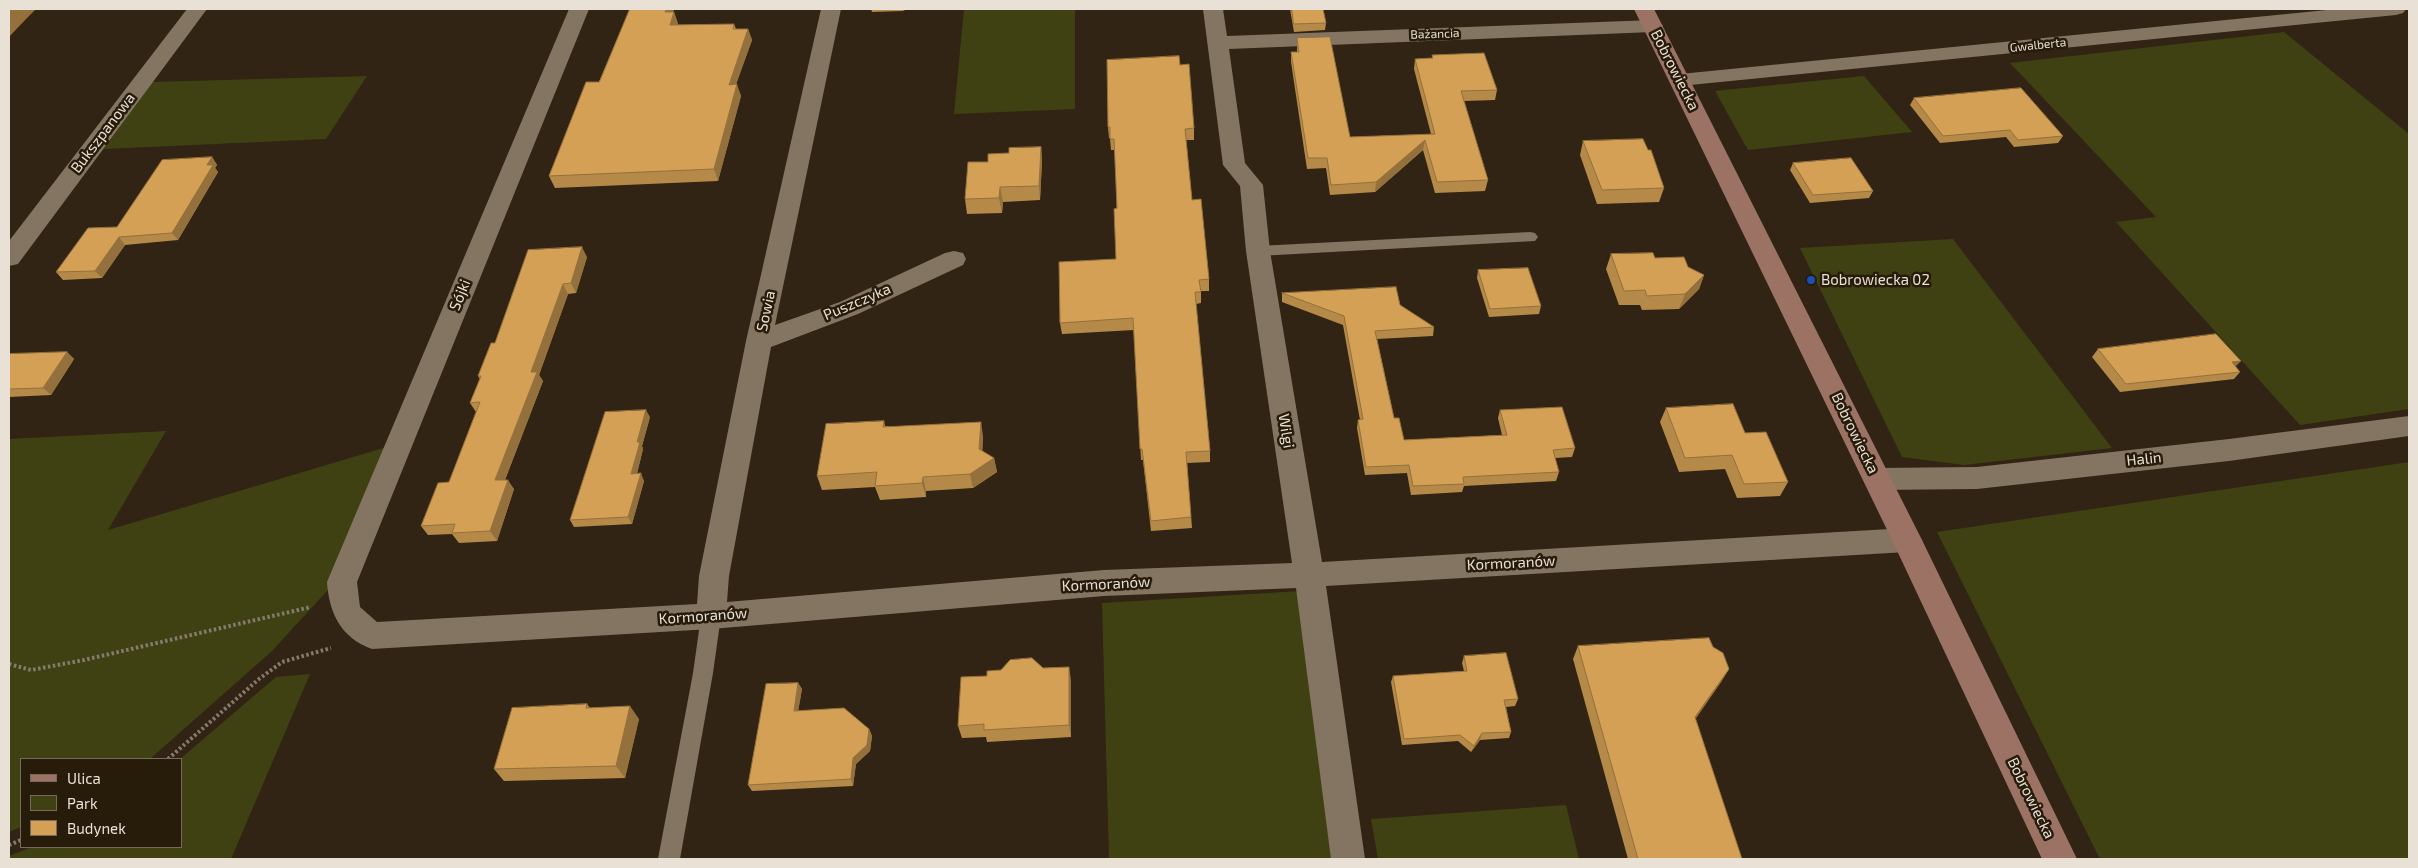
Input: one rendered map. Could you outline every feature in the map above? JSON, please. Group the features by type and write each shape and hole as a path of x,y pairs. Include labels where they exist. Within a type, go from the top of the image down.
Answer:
{"street":[{"name":"Bukszpanowa","path":"9,258 197,9"},
{"name":"Sójki","path":"342,591 579,9"},
{"name":"Sowia","path":"711,616 714,576 759,341 831,9"},
{"name":"Wilgi","path":"1213,9 1234,165 1251,185 1258,251 1308,575 1348,859"},
{"name":"Gwalberta","path":"1680,80 2396,9"},
{"name":"Bażancia","path":"1217,43 1649,17"},
{"name":"Bobrowiecka","path":"1649,17 1908,540 2060,859"},
{"name":"Puszczyka","path":"759,341 848,308 954,259"},
{"name":"Halin","path":"1877,480 1977,478 2239,449 2409,426"},
{"name":"Kormoranów","path":"372,636 503,630 711,616 1104,583 1308,575 1908,540"},
{"path":"342,591 348,618 372,636"}],"lane":[{"path":"1258,251 1530,237"},
{"path":"669,859 703,673 711,616"}],"path":[{"path":"9,664 31,670 84,660 342,591"},
{"path":"169,758 259,679 282,662 372,636"}],"green space":[{"path":"964,9 1075,9 1075,109 954,114"},
{"path":"2284,32 2409,134 2409,409 2300,425 2116,222 2156,217 2010,63"},
{"path":"367,76 326,139 104,149 152,82"},
{"path":"1864,76 1912,132 1748,150 1715,91"},
{"path":"1953,239 2112,448 1964,465 1902,457 1800,248"},
{"path":"166,431 108,530 387,447 328,590 272,651 151,758 20,758 20,827 9,832 9,439"},
{"path":"2409,462 2409,859 2100,859 1937,532"},
{"path":"1301,591 1336,859 1109,859 1102,603"},
{"path":"310,674 231,859 9,859 9,856 29,848 182,848 181,758 276,677"},
{"path":"1566,805 1579,859 1378,859 1371,819"}],"building":[{"path":"630,9 666,9 665,12 674,12 670,25 734,24 733,29 748,29 729,85 737,84 714,169 549,176 586,82 599,82"},
{"path":"1292,9 1323,9 1326,23 1294,24"},
{"path":"1330,37 1350,137 1435,134 1415,59 1433,58 1432,55 1484,53 1497,90 1461,91 1488,180 1437,182 1425,140 1376,182 1331,185 1327,158 1308,158 1291,52 1299,52 1297,38"},
{"path":"1179,56 1180,65 1189,64 1194,128 1185,129 1192,200 1201,199 1209,279 1199,280 1201,292 1195,292 1210,451 1186,452 1191,517 1151,521 1142,449 1140,449 1133,318 1060,323 1059,262 1116,259 1114,209 1117,208 1114,139 1110,139 1110,127 1108,127 1107,60"},
{"path":"2021,88 2063,136 2018,140 2010,130 1943,136 1914,98"},
{"path":"1643,139 1648,150 1651,150 1664,188 1602,190 1583,141"},
{"path":"1041,147 1039,186 1000,187 999,198 965,199 968,162 988,162 988,154 1009,153 1009,148"},
{"path":"212,157 207,165 213,165 172,233 119,237 95,271 56,272 88,228 117,227 162,160"},
{"path":"1851,158 1873,191 1813,195 1793,163"},
{"path":"582,247 571,283 563,284 531,372 537,372 495,480 508,480 490,531 452,533 455,524 421,526 438,483 449,482 480,402 470,403 481,376 478,376 491,343 495,343 528,250"},
{"path":"1653,253 1655,258 1684,257 1688,267 1704,275 1685,294 1647,296 1645,290 1624,291 1611,254"},
{"path":"1528,268 1541,306 1490,309 1478,270"},
{"path":"1396,287 1400,305 1434,327 1375,331 1394,418 1399,418 1404,440 1507,435 1500,410 1562,407 1575,448 1553,450 1559,472 1463,477 1464,484 1413,486 1409,465 1366,467 1358,420 1363,419 1344,316 1282,293"},
{"path":"2216,334 2241,361 2232,362 2240,372 2126,384 2098,349"},
{"path":"67,352 43,388 9,389 9,354"},
{"path":"1733,404 1745,433 1766,432 1788,482 1744,484 1732,455 1685,458 1666,408"},
{"path":"646,410 631,474 641,473 628,517 570,520 605,412"},
{"path":"884,421 883,427 981,422 979,449 994,458 970,474 923,477 922,483 875,486 877,472 817,476 826,424"},
{"path":"1709,638 1713,647 1723,653 1729,669 1695,717 1742,859 1638,859 1578,646"},
{"path":"1506,653 1518,699 1504,700 1511,732 1482,733 1474,746 1460,735 1404,739 1393,676 1467,671 1464,656"},
{"path":"1032,658 1043,668 1069,667 1069,725 984,730 984,724 958,726 961,677 987,676 987,671 1001,670 1010,660"},
{"path":"798,683 794,711 844,708 869,729 867,745 853,758 851,779 748,785 766,684"},
{"path":"587,704 586,708 630,706 616,766 494,769 512,708"}],"place":[{"name":"Bobrowiecka 02","path":"1811,280"}]}
